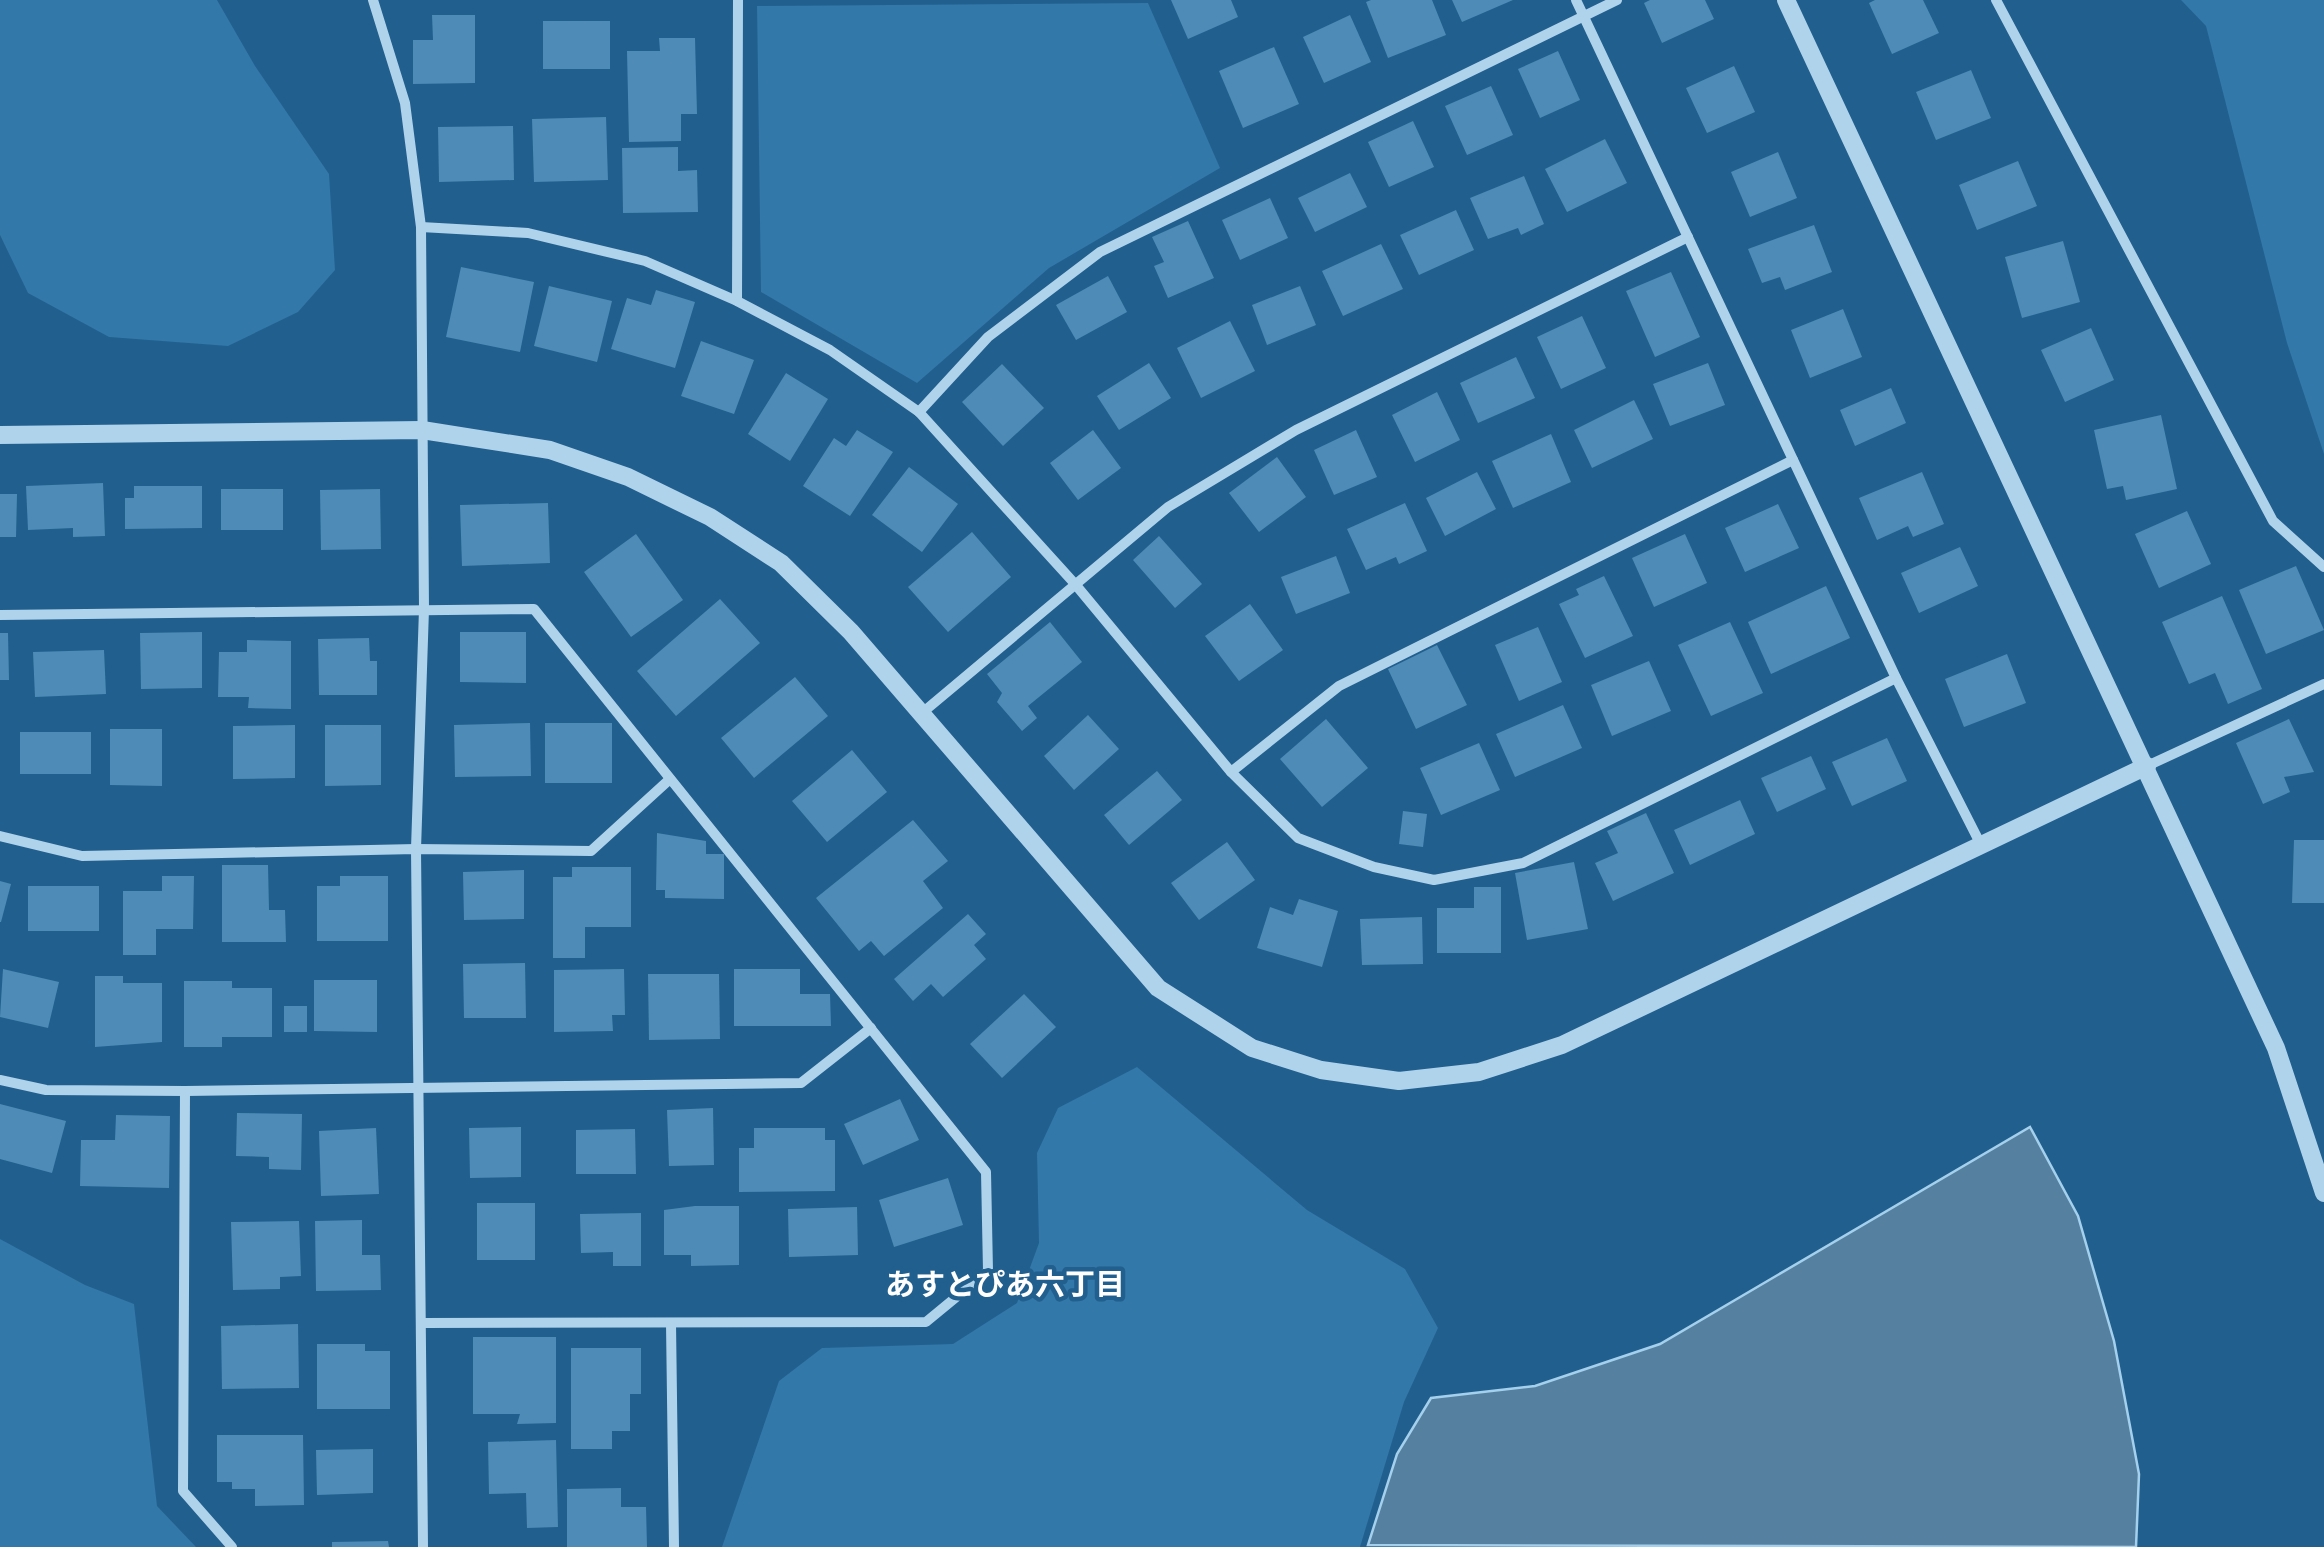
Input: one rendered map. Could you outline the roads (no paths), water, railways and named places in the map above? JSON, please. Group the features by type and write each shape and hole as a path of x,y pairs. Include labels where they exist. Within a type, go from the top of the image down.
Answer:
{"street":[{"path":"373,0 405,103 421,227 424,608 416,849 423,1547"},
{"path":"737,301 738,0"},
{"path":"1576,0 1896,678 1980,843"},
{"path":"919,412 988,336 1100,252 1617,0"},
{"path":"1786,0 2276,1048 2324,1193"},
{"path":"1996,0 2273,521 2324,567"},
{"path":"421,227 548,238 644,261 737,301 830,350 919,412 1075,584 1232,772 1298,838 1374,868 1434,880 1523,862 1896,678"},
{"path":"922,714 1168,507 1296,430 1688,237"},
{"path":"0,435 422,430 550,450 628,478 710,517 781,564 851,632 1158,988 1252,1048 1321,1070 1398,1081 1480,1072 1562,1045 1980,843 2321,685 2324,699"},
{"path":"1232,772 1339,686 1794,460"},
{"path":"0,615 534,609 986,1172 988,1271 926,1322 423,1323"},
{"path":"0,836 82,856 416,849 592,851 670,779"},
{"path":"0,1080 46,1090 186,1091 801,1082 871,1028"},
{"path":"186,1091 182,1491 232,1547"},
{"path":"670,1323 674,1547"}],"district":[{"name":"あすとぴあ六丁目","path":"1005,1283"}]}
